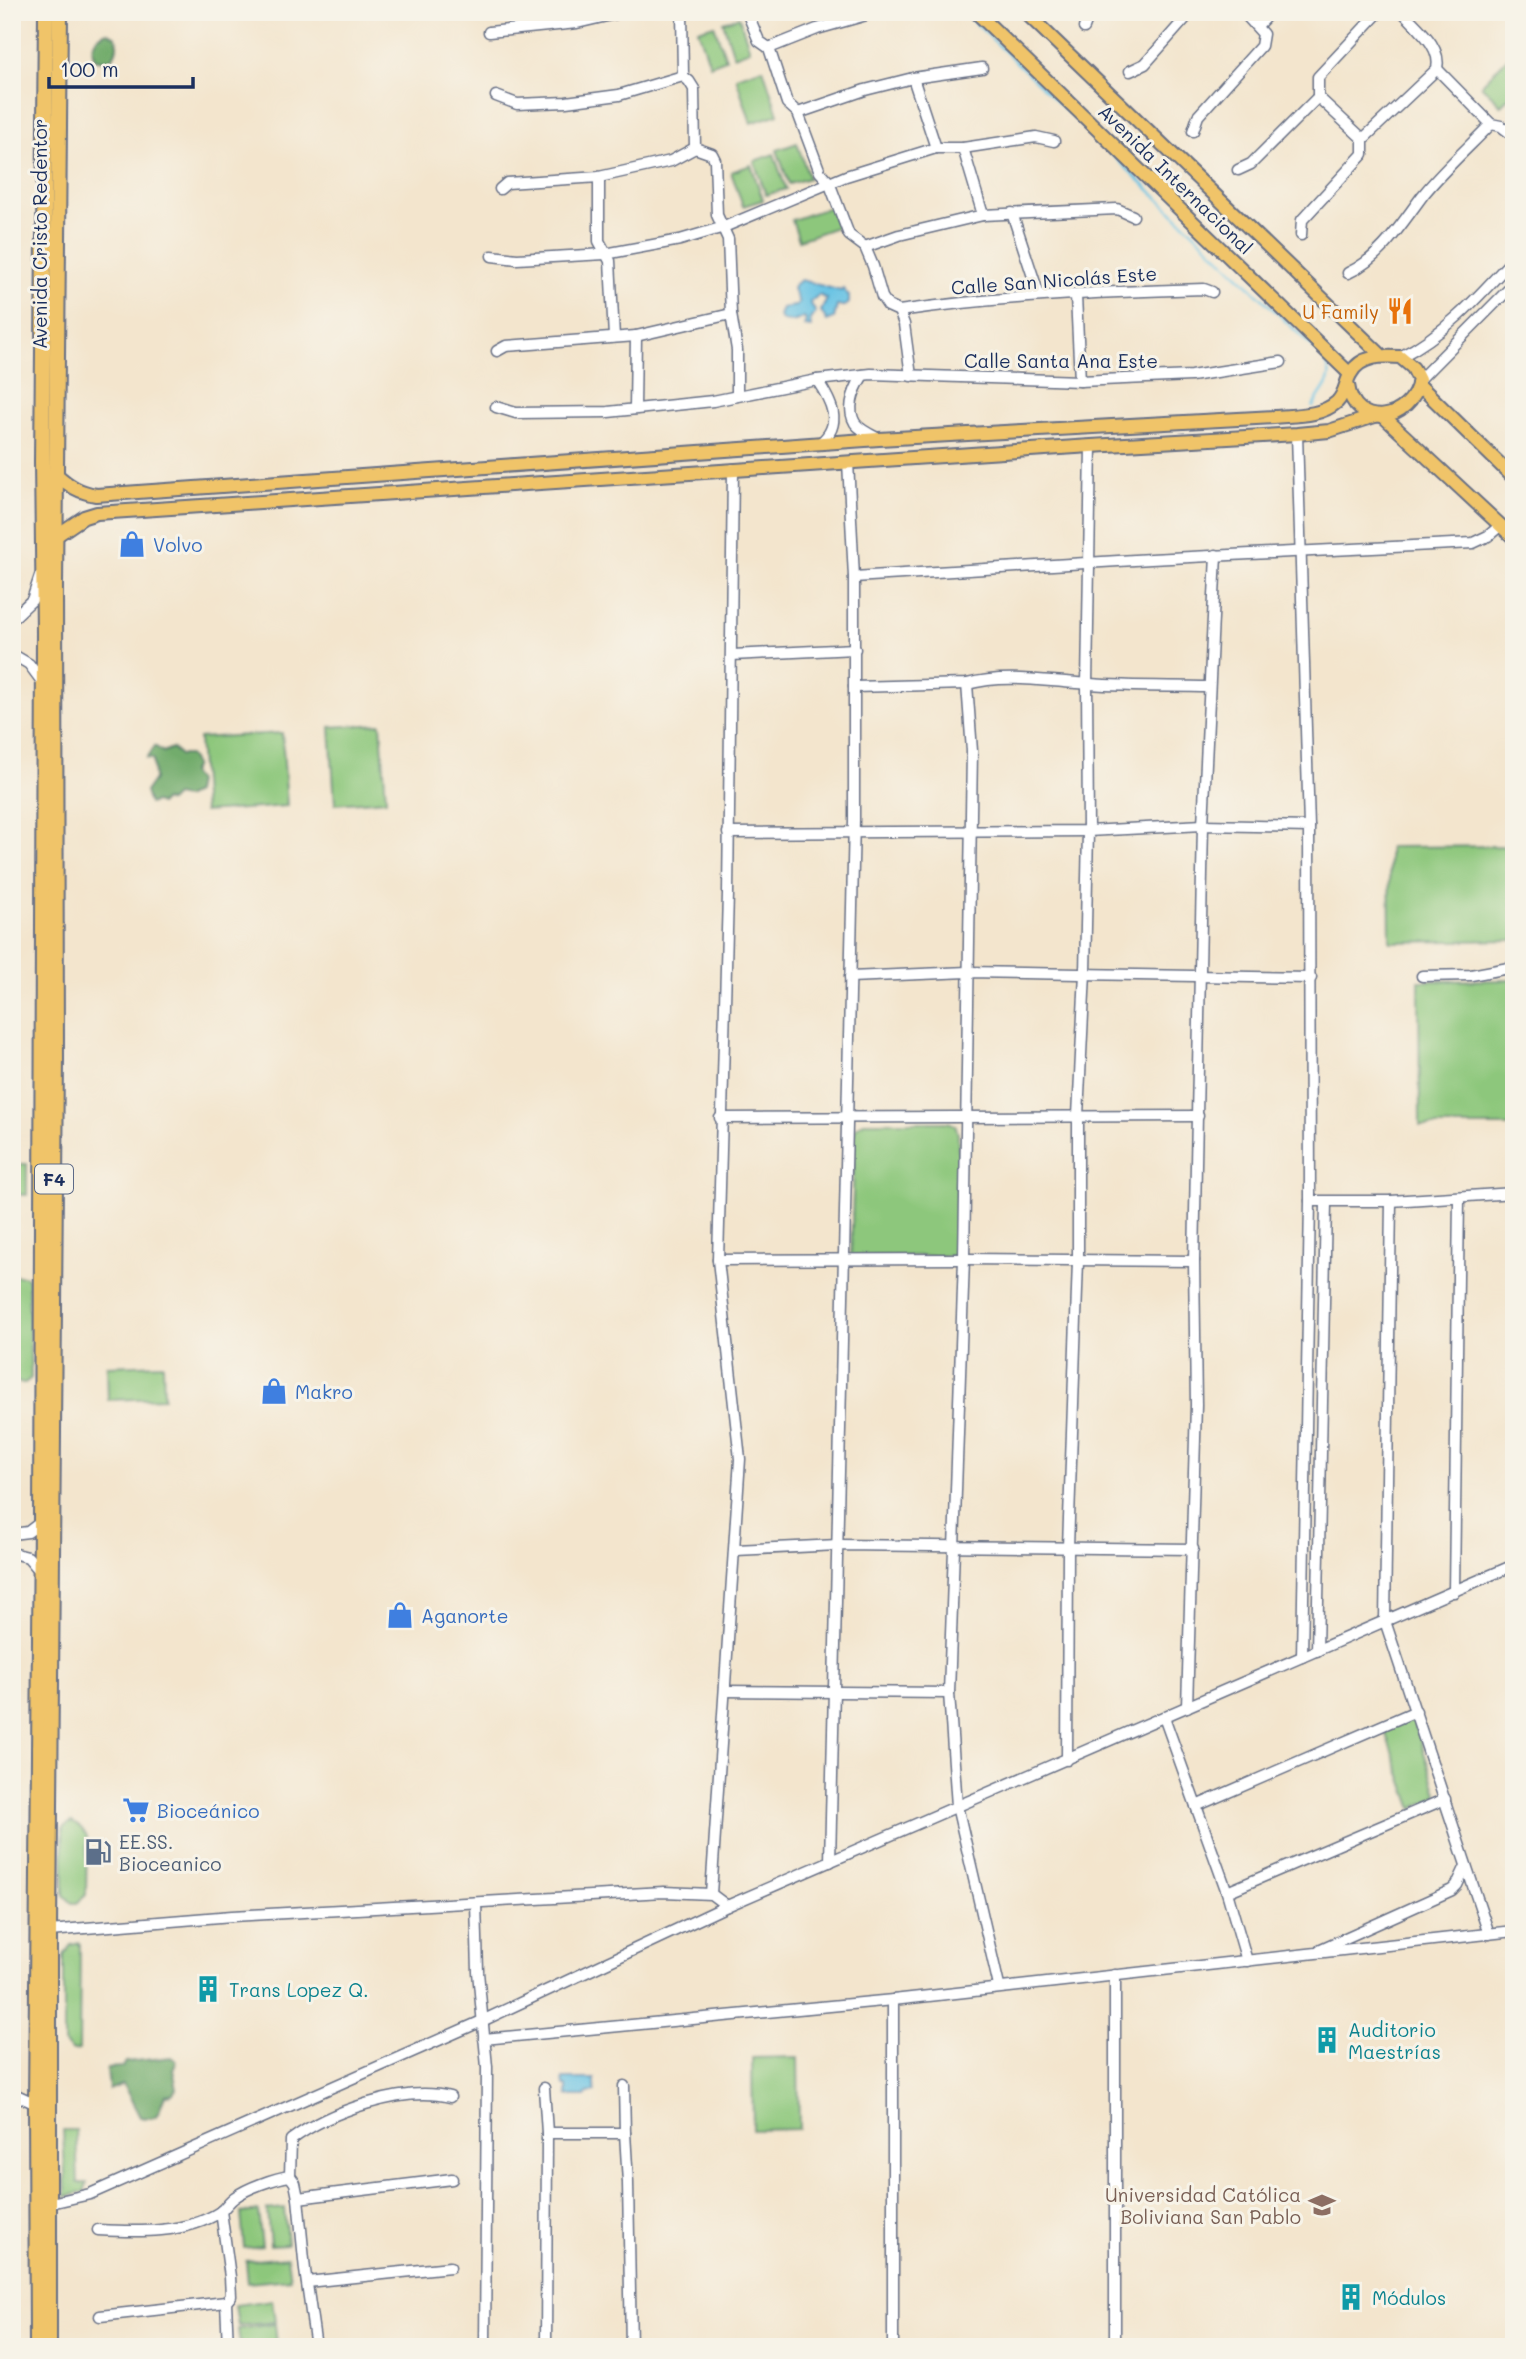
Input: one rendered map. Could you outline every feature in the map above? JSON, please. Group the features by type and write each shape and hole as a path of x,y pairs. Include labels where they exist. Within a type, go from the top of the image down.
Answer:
{"highway":[{"name":"Avenida Cristo Redentor","path":"37,2347 46,12"},
{"name":"Avenida Cristo Redentor","path":"50,2347 49,1931 60,12"}],"main road":[{"name":"Avenida Internacional","path":"976,12 1349,379"},
{"name":"Avenida Internacional","path":"1025,12 1382,356"},
{"path":"56,474 67,485 96,495 879,439 1301,415 1318,412 1333,404 1365,360 1382,356 1400,357 1413,368 1418,382 1514,478"},
{"path":"1349,379 1349,396 1361,411 1379,416 1514,538"},
{"path":"56,536 84,517 97,513 1329,431 1398,412 1413,399 1418,382"},
{"path":"942,437 942,456"},
{"path":"749,448 749,468"},
{"path":"463,470 466,487"},
{"path":"96,495 97,513"}],"street":[{"path":"489,32 577,23 624,12"},
{"path":"682,12 683,76 694,89 695,148"},
{"path":"747,12 759,41 769,48 785,99 798,113 820,172 829,182 849,235 865,247 882,298 888,306 898,310 904,324 911,376"},
{"path":"769,48 817,29 877,12"},
{"path":"1084,28 1090,12"},
{"path":"1130,71 1144,64 1191,12"},
{"path":"1193,131 1198,116 1261,46 1263,34 1242,12"},
{"path":"1257,26 1270,12"},
{"path":"1238,170 1251,164 1318,97 1318,78 1380,12"},
{"path":"1301,235 1302,220 1363,154 1363,139 1437,69 1437,51 1403,12"},
{"path":"798,113 866,90 914,78 982,68"},
{"path":"1437,69 1491,124 1500,126 1514,136"},
{"path":"496,96 517,104 566,102 618,95 683,76"},
{"path":"914,78 936,148"},
{"path":"1318,97 1363,139"},
{"path":"1349,272 1366,265 1414,211 1423,195 1491,124"},
{"path":"492,256 517,259 605,254 680,240 724,228 829,182 936,148 962,148 1036,138 1054,141"},
{"path":"500,189 507,183 599,177 671,161 695,148 712,154 715,160 717,215 728,239 731,314 737,350 737,396"},
{"path":"962,148 983,215"},
{"path":"599,177 599,241 610,261 614,337"},
{"path":"865,247 899,235 983,215 1117,209 1133,216"},
{"path":"1012,214 1039,295"},
{"path":"1400,357 1415,350 1448,326 1514,258"},
{"path":"1418,382 1514,284"},
{"name":"Calle San Nicolás Este","path":"898,310 1039,295 1076,296 1204,289 1212,292"},
{"path":"1483,291 1495,303"},
{"path":"1076,296 1080,381"},
{"path":"497,351 506,346 636,336 731,314"},
{"path":"635,409 636,336"},
{"name":"Calle Santa Ana Este","path":"496,407 516,413 608,412 713,401 817,380 863,375 1080,381 1191,376 1281,362"},
{"path":"863,375 852,398 853,420 859,428 879,439"},
{"path":"817,380 828,397 834,414 829,436 820,443"},
{"path":"1297,434 1311,978 1302,1657"},
{"path":"1067,1760 1068,1547 1088,831 1087,684 1091,446"},
{"path":"830,1862 853,832 855,649 848,462"},
{"path":"711,1894 740,1459 718,1260 732,655 733,469"},
{"path":"854,577 1216,555 1473,543 1488,536 1501,525"},
{"path":"1187,1707 1196,1405 1194,1261 1203,825 1216,555"},
{"path":"12,619 32,600 43,569"},
{"path":"732,655 855,649"},
{"path":"12,654 29,664 43,683"},
{"path":"854,687 967,684 983,680 1208,687"},
{"path":"967,684 972,751 964,1259 949,1693 957,1806 999,1986"},
{"path":"728,833 1088,831 1203,825 1309,827"},
{"path":"1422,976 1471,975 1514,967"},
{"path":"850,977 968,972 1311,978"},
{"path":"720,1118 1198,1116"},
{"path":"1310,1201 1391,1201 1514,1193"},
{"path":"1454,1592 1459,1198"},
{"path":"1391,1201 1385,1620 1489,1934"},
{"path":"1317,1651 1326,1202"},
{"path":"718,1260 845,1258 1194,1261"},
{"path":"12,1534 28,1532 41,1522"},
{"path":"736,1550 838,1545 1193,1549"},
{"path":"12,1553 28,1557 40,1571"},
{"path":"51,2203 90,2193 482,2021 727,1906 1514,1565"},
{"path":"726,1691 949,1693"},
{"path":"1196,1806 1416,1712"},
{"path":"1164,1717 1227,1892 1247,1961"},
{"path":"1227,1892 1445,1799"},
{"path":"1311,1953 1452,1891 1466,1866"},
{"path":"49,1931 232,1916 664,1892 711,1894 727,1906"},
{"path":"476,1903 486,2067 485,2347"},
{"path":"484,2039 893,2000 999,1986 1514,1931"},
{"path":"1115,1975 1115,2347"},
{"path":"892,2347 893,2000"},
{"path":"624,2086 631,2347"},
{"path":"544,2088 547,2133 546,2347"},
{"path":"12,2093 36,2104"},
{"path":"316,2347 298,2198 295,2183 290,2176 291,2140 302,2131 368,2102 437,2093 450,2097"},
{"path":"547,2133 625,2133"},
{"path":"98,2231 178,2228 221,2211 235,2197 281,2177 290,2176"},
{"path":"298,2198 452,2179"},
{"path":"221,2211 226,2234 231,2296 226,2302 228,2347"},
{"path":"307,2282 450,2267"},
{"path":"100,2316 226,2302"}],"green space":[{"path":"739,17 750,50 734,56 723,22"},
{"path":"714,25 726,59 710,65 698,30"},
{"path":"107,32 116,37 116,52 110,59 95,59 94,43"},
{"path":"1514,51 1514,92 1501,105 1481,85"},
{"path":"763,68 778,114 751,123 736,77"},
{"path":"16,75 12,513 12,76"},
{"path":"797,143 809,178 789,184 777,150"},
{"path":"774,154 786,189 766,195 754,161"},
{"path":"751,165 763,200 743,206 731,172"},
{"path":"830,207 837,227 799,240 792,220"},
{"path":"381,724 386,800 335,804 330,727"},
{"path":"282,733 287,806 204,812 199,738"},
{"path":"155,746 163,752 172,748 180,755 189,755 195,765 191,773 197,781 195,793 185,798 175,796 169,802 164,800 160,804 149,804 145,792 154,779 153,759 147,758"},
{"path":"1514,846 1514,940 1390,942 1389,847"},
{"path":"1514,980 1514,1126 1420,1126 1419,981"},
{"path":"864,1122 948,1122 955,1125 958,1134 957,1256 851,1256 855,1128"},
{"path":"12,1164 27,1164 27,1195 12,1194"},
{"path":"12,1276 24,1276 28,1279 31,1378 25,1383 12,1382"},
{"path":"163,1364 164,1398 108,1400 107,1366"},
{"path":"1407,1720 1414,1721 1438,1796 1413,1809 1384,1729"},
{"path":"72,1822 87,1836 86,1895 77,1903 72,1903 64,1895 63,1827"},
{"path":"80,1943 79,2050 73,2051 64,2043 64,1955 71,1945"},
{"path":"172,2057 177,2061 173,2070 177,2088 172,2094 165,2095 158,2114 152,2118 140,2117 123,2084 109,2090 107,2068 123,2067 126,2062"},
{"path":"798,2057 799,2129 753,2130 752,2058"},
{"path":"63,2130 76,2130 78,2183 87,2183 84,2192 66,2197"},
{"path":"284,2208 287,2244 270,2245 267,2210"},
{"path":"258,2211 262,2246 244,2248 241,2213"},
{"path":"287,2257 290,2279 248,2283 246,2261"},
{"path":"272,2300 275,2322 238,2326 235,2305"},
{"path":"275,2324 277,2345 240,2347 238,2329"}],"water":[{"path":"801,280 841,291 843,289 849,296 849,303 837,306 834,318 827,321 821,311 827,299 819,295 810,302 816,313 810,319 811,327 804,326 804,317 793,322 783,321 779,316 782,308 799,303 793,289"},
{"path":"563,2079 595,2079 595,2092 587,2093 586,2096 567,2096 567,2086 564,2086"}],"waterway":[{"path":"964,12 1321,355 1329,377 1313,407"}],"place":[{"name":"U Family","path":"1400,311"},
{"name":"Volvo","path":"132,544"},
{"name":"Makro","path":"274,1391"},
{"name":"Aganorte","path":"400,1615"},
{"name":"Bioceánico","path":"136,1810"},
{"name":"EE.SS. Bioceanico","path":"98,1852"},
{"name":"Trans Lopez Q.","path":"208,1989"},
{"name":"Auditorio Maestrías","path":"1327,2040"},
{"name":"Universidad Católica Boliviana San Pablo","path":"1322,2205"},
{"name":"Módulos","path":"1351,2297"}]}
